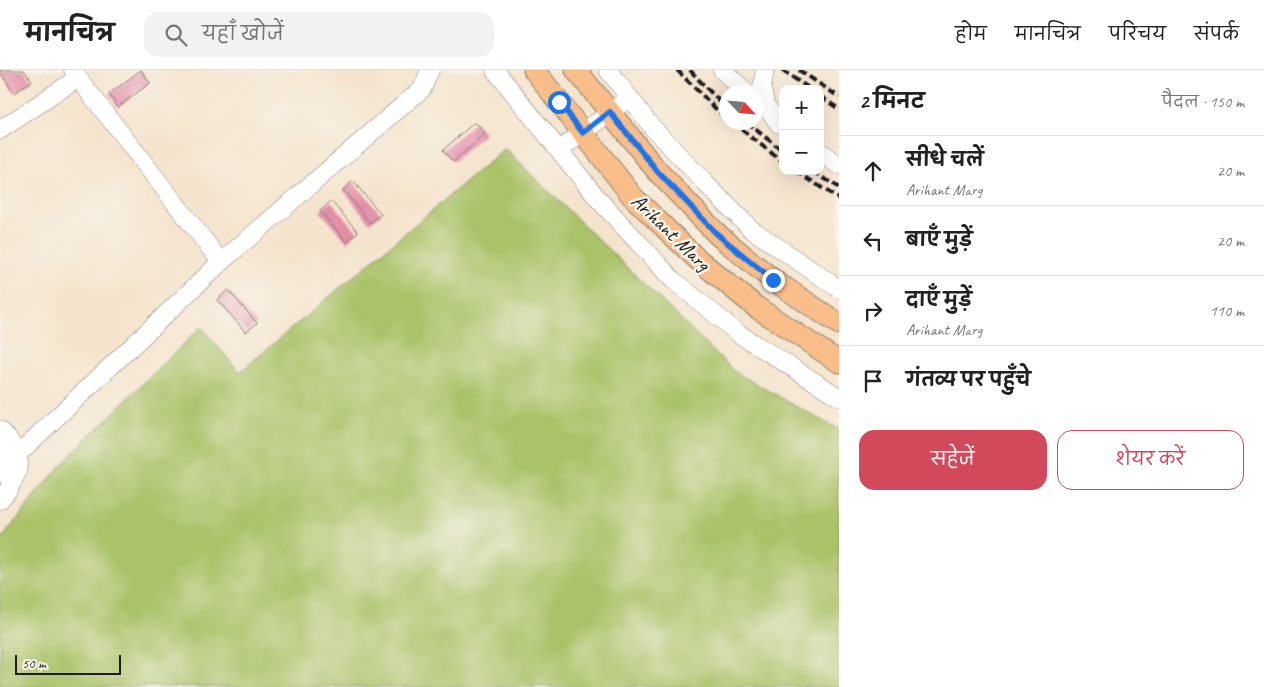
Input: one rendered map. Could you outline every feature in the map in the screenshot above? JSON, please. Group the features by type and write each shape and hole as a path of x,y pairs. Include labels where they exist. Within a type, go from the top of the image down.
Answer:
{"main road":[{"name":"Arihant Marg","path":"534,70 633,197 695,257 756,307 839,362"},
{"name":"Arihant Marg","path":"576,70 658,172 717,234 773,280 839,324"}],"street":[{"path":"18,454 221,262 422,89 430,70"},
{"path":"495,70 598,199 673,280 739,334 839,397"},
{"path":"608,70 652,127 751,229 839,289"},
{"path":"722,70 738,85"},
{"path":"765,70 762,87 765,104 779,122"},
{"path":"0,130 75,74 221,262"},
{"path":"559,150 629,97"},
{"path":"764,109 779,123"},
{"path":"824,155 839,165"},
{"path":"0,430 18,454 18,472 0,500"},
{"path":"0,447 3,459 0,474"}],"green space":[{"path":"505,149 735,372 839,430 839,687 0,687 0,541 63,462 201,327 240,372"}],"building":[{"path":"0,70 24,70 32,81 14,93"},
{"path":"141,70 150,83 118,107 109,94"},
{"path":"475,122 485,134 453,162 443,150"},
{"path":"353,181 381,214 370,223 343,190"},
{"path":"331,201 358,232 347,242 320,211"},
{"path":"228,290 257,323 246,332 217,300"}],"railway":[{"path":"677,70 719,112"},
{"path":"690,70 719,101"},
{"path":"782,70 804,85"},
{"path":"799,70 839,97"},
{"path":"824,99 839,109"},
{"path":"742,130 779,159"},
{"path":"756,130 779,148"},
{"path":"802,175 839,199"},
{"path":"819,175 839,188"}],"route":[{"path":"559,102 583,133 610,112 658,172 717,234 773,280"}]}
